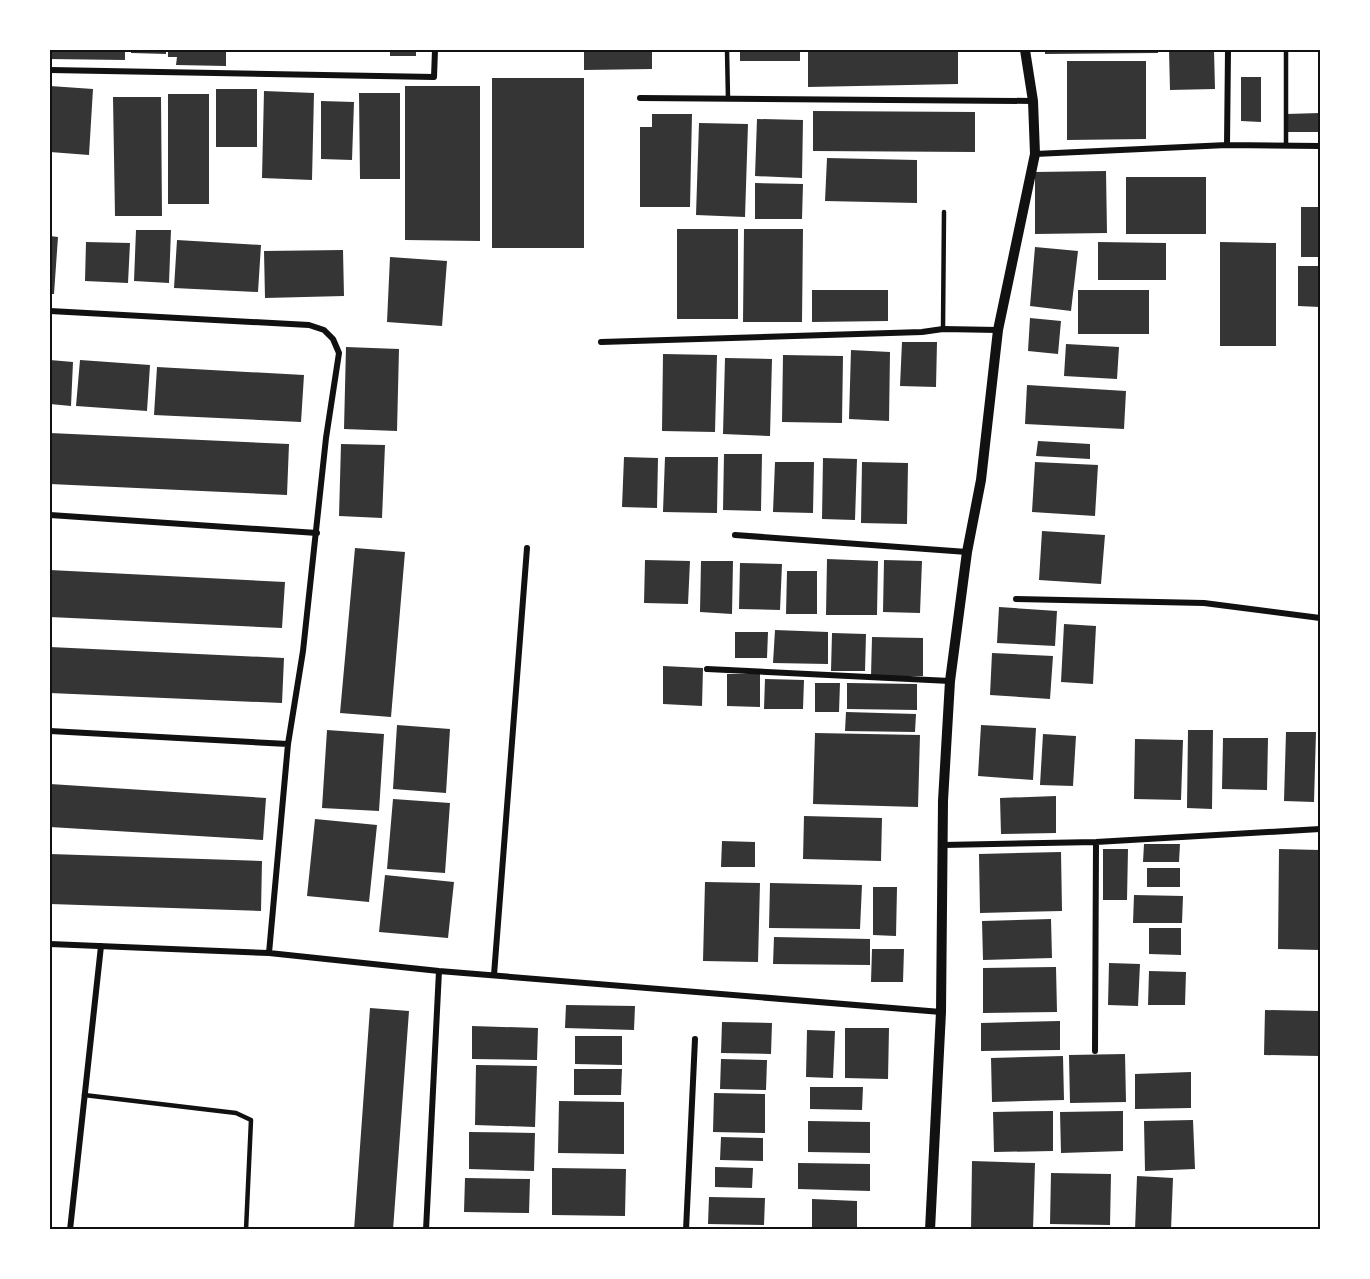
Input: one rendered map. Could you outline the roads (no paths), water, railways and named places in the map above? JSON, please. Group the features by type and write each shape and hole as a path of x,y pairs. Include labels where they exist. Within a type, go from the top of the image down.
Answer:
{"street":[{"path":"50,70 434,77 435,50"},
{"path":"930,1230 941,1012 943,845 950,681 967,552 981,480 998,330 1035,154 1033,101 1025,50"},
{"path":"1227,145 1228,50"},
{"path":"640,98 1033,101"},
{"path":"1035,154 1227,145 1320,146"},
{"path":"50,311 309,325 324,330 333,339 339,353 326,438 317,533 288,744 269,953"},
{"path":"601,342 922,332 943,329 998,330"},
{"path":"50,515 317,533"},
{"path":"735,535 967,552"},
{"path":"494,975 527,548"},
{"path":"1016,599 1204,603 1320,618"},
{"path":"707,669 950,681"},
{"path":"50,731 288,744"},
{"path":"943,845 1096,842 1320,829"},
{"path":"1095,1051 1096,842"},
{"path":"50,944 269,953 439,971 941,1012"},
{"path":"70,1230 101,946"},
{"path":"426,1230 439,971"},
{"path":"686,1230 695,1040"}],"lane":[{"path":"727,50 728,99"},
{"path":"1286,50 1286,145"},
{"path":"943,329 944,212"},
{"path":"84,1095 236,1113 251,1120 246,1230"}]}
